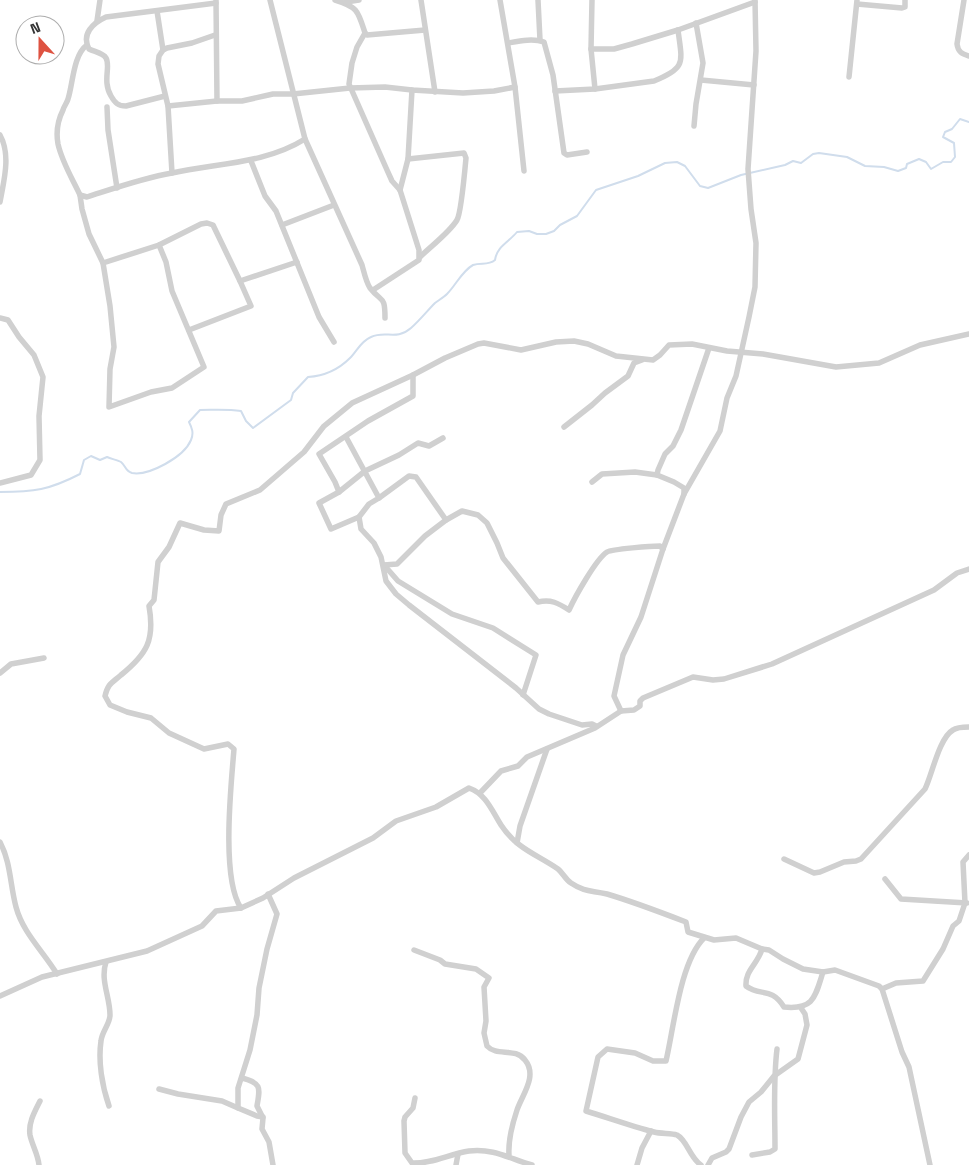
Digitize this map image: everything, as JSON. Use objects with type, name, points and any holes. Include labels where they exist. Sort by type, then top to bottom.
[{"type":"street","points":[[97,21],[100,0]]},
{"type":"street","points":[[270,0],[305,139],[362,265],[368,283],[384,302],[385,318]]},
{"type":"street","points":[[336,0],[346,2],[358,0]]},
{"type":"street","points":[[421,0],[435,92]]},
{"type":"street","points":[[500,0],[515,87],[524,171]]},
{"type":"street","points":[[538,0],[540,40]]},
{"type":"street","points":[[592,0],[591,49],[595,89]]},
{"type":"street","points":[[849,76],[857,2],[902,8],[905,6],[906,0]]},
{"type":"street","points":[[964,0],[957,44],[958,50],[969,56]]},
{"type":"street","points":[[591,49],[614,49],[678,30],[755,1],[756,51],[748,169],[756,243],[756,278],[743,351],[727,398],[720,430],[684,494],[663,549],[641,617],[623,655],[614,696],[621,711]]},
{"type":"street","points":[[165,96],[126,106],[120,106],[115,103],[107,90],[108,62],[102,54],[89,49],[87,45],[87,33],[90,26],[106,18],[216,2],[217,101]]},
{"type":"street","points":[[346,2],[357,11],[364,33],[357,47],[348,84],[387,170],[400,190],[420,257]]},
{"type":"street","points":[[157,11],[163,50],[159,56],[158,64],[168,106],[172,173]]},
{"type":"street","points":[[694,126],[703,63],[696,23]]},
{"type":"street","points":[[364,33],[370,35],[425,30]]},
{"type":"street","points":[[555,91],[595,89],[654,82],[675,71],[680,65],[678,30]]},
{"type":"street","points":[[163,50],[215,35]]},
{"type":"street","points":[[508,42],[540,40],[544,42],[554,75],[564,153],[586,152]]},
{"type":"street","points":[[87,45],[81,49],[72,77],[68,101],[63,109],[57,130],[62,158],[80,195],[82,209],[90,234],[103,264],[114,347],[110,368],[109,407],[151,392],[172,388],[204,367],[172,291],[166,262],[159,245]]},
{"type":"street","points":[[701,80],[754,85]]},
{"type":"street","points":[[168,106],[217,101],[242,101],[273,94],[293,94],[350,88],[384,87],[435,92],[494,91],[515,87]]},
{"type":"street","points":[[400,190],[408,159],[412,90]]},
{"type":"street","points":[[107,107],[108,130],[117,188]]},
{"type":"street","points":[[0,135],[6,164],[0,202]]},
{"type":"street","points":[[80,195],[87,197],[172,173],[251,160],[291,148],[305,139]]},
{"type":"street","points":[[374,290],[419,260],[456,221],[460,214],[466,158],[464,153],[408,159]]},
{"type":"street","points":[[251,160],[265,196],[273,205],[282,225],[319,316],[334,342]]},
{"type":"street","points":[[282,225],[334,205]]},
{"type":"street","points":[[103,264],[159,245],[201,224],[207,223],[212,225],[240,281],[250,306],[189,330]]},
{"type":"street","points":[[240,281],[297,262]]},
{"type":"street","points":[[0,318],[8,320],[19,337],[34,354],[42,377],[39,416],[40,460],[31,475],[0,483]]},
{"type":"street","points":[[241,908],[236,901],[231,881],[229,835],[234,749],[228,744],[204,749],[169,733],[151,718],[126,712],[110,705],[105,696],[108,686],[138,662],[147,646],[152,624],[149,606],[154,600],[158,562],[169,547],[180,523],[204,530],[220,531],[221,516],[226,504],[260,490],[304,452],[324,426],[352,403],[478,344],[484,343],[521,350],[556,342],[574,341],[588,344],[616,356],[653,360],[660,356],[669,345],[674,343],[692,344],[836,367],[879,363],[926,343],[969,334]]},
{"type":"street","points":[[658,475],[658,470],[665,454],[673,446],[681,430],[709,348]]},
{"type":"street","points":[[564,427],[592,405],[604,392],[628,376],[634,363],[645,359]]},
{"type":"street","points":[[339,492],[319,454],[368,421],[413,396],[413,376]]},
{"type":"street","points":[[346,437],[379,498]]},
{"type":"street","points":[[443,438],[429,446],[418,443],[399,455],[365,471],[339,492],[319,503],[331,529],[359,517],[369,504],[408,476],[416,478],[446,520]]},
{"type":"street","points":[[592,482],[602,474],[634,472],[658,475],[684,488],[684,494]]},
{"type":"street","points":[[384,565],[397,564],[425,536],[446,520],[462,511],[478,515],[487,523],[498,543],[503,558],[538,602],[554,601],[569,610],[593,567],[608,551],[646,546],[660,546],[663,549]]},
{"type":"street","points":[[359,517],[361,529],[374,543],[384,565],[398,581],[452,614],[493,628],[536,656],[523,695]]},
{"type":"street","points":[[384,565],[386,581],[396,594],[523,695],[534,706],[549,714],[582,724],[596,726]]},
{"type":"street","points":[[480,793],[501,771],[518,766],[527,757],[596,726],[621,711],[634,710],[640,706],[640,701],[643,698],[693,677],[713,680],[772,664],[934,590],[957,573],[969,569]]},
{"type":"street","points":[[0,673],[11,664],[44,658]]},
{"type":"street","points":[[784,859],[814,873],[844,862],[861,859],[925,789],[930,780],[934,760],[949,734],[953,730],[969,726]]},
{"type":"street","points":[[518,843],[520,826],[547,749]]},
{"type":"street","points":[[0,996],[32,981],[147,951],[170,941],[202,926],[216,911],[241,908],[294,878],[373,838],[396,821],[436,808],[469,788],[480,793],[501,826],[527,851],[556,868],[570,883],[585,891],[604,893],[670,914],[686,922],[688,932],[704,938],[714,940],[736,938],[769,950],[783,960],[803,969],[823,972],[835,970],[879,986],[882,989],[902,1052],[909,1067],[930,1165]]},
{"type":"street","points":[[0,842],[7,856],[16,907],[24,926],[57,974]]},
{"type":"street","points":[[882,989],[896,983],[923,981],[943,950],[953,926],[959,921],[967,903],[963,862],[969,855]]},
{"type":"street","points":[[885,879],[901,899],[967,903]]},
{"type":"street","points":[[238,1108],[238,1088],[250,1050],[257,1015],[259,988],[277,914],[268,894]]},
{"type":"street","points":[[701,1165],[689,1152],[682,1140],[675,1134],[651,1131],[586,1111],[598,1057],[607,1049],[635,1053],[653,1061],[666,1061],[690,957],[704,938]]},
{"type":"street","points":[[762,949],[758,959],[748,972],[746,986],[752,990],[769,993],[780,1001],[784,1007],[801,1008],[811,1001],[816,993],[823,972]]},
{"type":"street","points":[[414,950],[446,964],[476,969],[488,978],[484,987],[486,1021],[484,1033],[487,1046],[493,1051],[506,1051],[520,1055],[526,1060],[530,1074],[508,1139],[509,1156]]},
{"type":"street","points":[[106,962],[104,973],[110,1019],[100,1041],[104,1091],[109,1106]]},
{"type":"street","points":[[708,1165],[712,1158],[729,1149],[741,1117],[750,1102],[774,1076],[799,1056],[807,1024],[805,1014],[801,1008]]},
{"type":"street","points":[[752,1155],[770,1152],[775,1149],[776,1090],[774,1076],[777,1049]]},
{"type":"street","points":[[242,1078],[257,1083],[259,1086],[257,1106],[262,1117],[262,1129],[269,1142],[273,1165]]},
{"type":"street","points":[[159,1089],[222,1101],[262,1117]]},
{"type":"street","points":[[761,1092],[776,1090]]},
{"type":"street","points":[[416,1098],[413,1108],[404,1121],[403,1139],[405,1153],[412,1163],[432,1161],[475,1151],[490,1151],[532,1165]]},
{"type":"street","points":[[39,1165],[37,1152],[30,1133],[33,1114],[40,1100]]},
{"type":"street","points":[[637,1165],[642,1148],[651,1131]]},
{"type":"street","points":[[456,1165],[458,1154]]},
{"type":"waterway","points":[[0,492],[32,491],[59,484],[80,474],[84,460],[91,456],[100,460],[107,457],[120,461],[132,473],[147,472],[174,459],[187,446],[192,435],[192,428],[189,422],[200,410],[241,411],[246,421],[253,428],[291,400],[293,393],[308,377],[331,371],[341,365],[368,339],[381,334],[396,335],[406,332],[435,303],[447,294],[469,268],[473,265],[490,263],[495,260],[498,251],[517,232],[529,231],[537,234],[546,234],[554,231],[560,225],[577,216],[596,190],[638,176],[665,163],[677,162],[685,166],[700,186],[708,188],[741,175],[785,165],[793,161],[801,163],[813,154],[819,153],[847,157],[865,166],[884,167],[898,171],[906,168],[907,164],[919,159],[926,162],[931,169],[943,162],[951,162],[955,157],[954,143],[943,137],[945,132],[952,129],[960,119],[969,122]]}]
